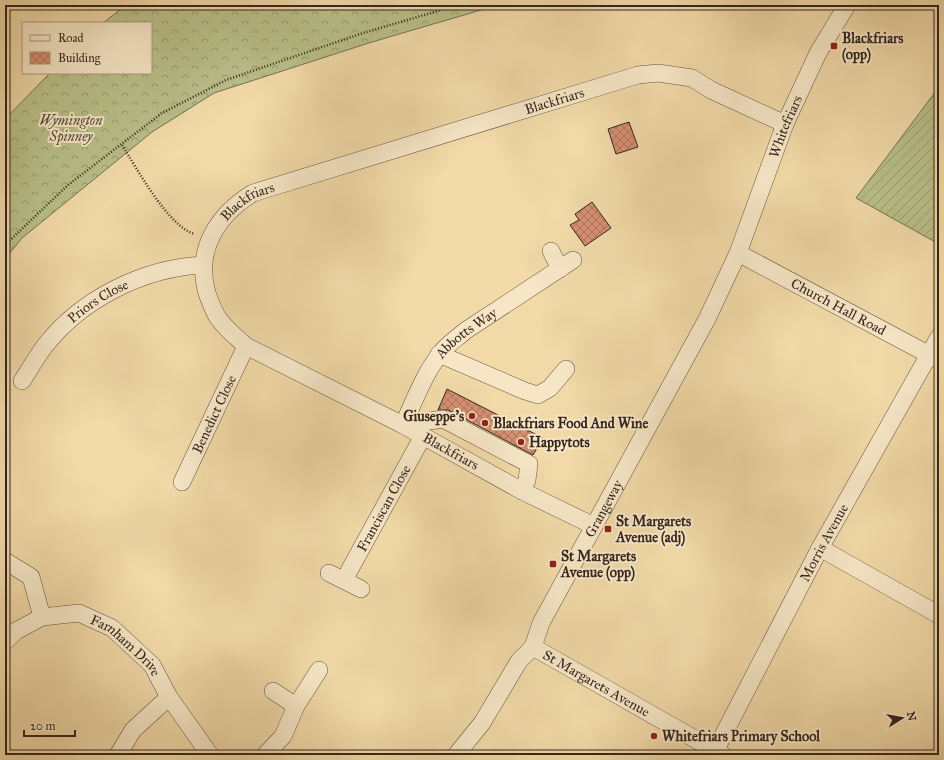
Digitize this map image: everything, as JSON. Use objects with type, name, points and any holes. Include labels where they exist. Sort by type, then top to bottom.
[{"type":"street","name":"Whitefriars","points":[[738,253],[785,124],[818,53],[847,5]]},
{"type":"street","name":"Blackfriars","points":[[594,526],[522,491],[403,425],[246,346],[225,327],[210,303],[204,282],[203,265],[210,237],[231,209],[253,192],[638,76],[658,73],[692,78],[711,90],[785,124]]},
{"type":"street","name":"Abbotts Way","points":[[403,425],[439,354],[465,331],[566,264],[552,251]]},
{"type":"street","name":"Church Hall Road","points":[[738,253],[934,357]]},
{"type":"street","name":"Grangeway","points":[[456,755],[482,723],[519,661],[533,647],[541,623],[707,319],[738,253]]},
{"type":"street","name":"Priors Close","points":[[22,381],[44,347],[72,319],[92,303],[124,284],[184,266],[203,265]]},
{"type":"street","name":"Morris Avenue","points":[[719,753],[820,548],[934,357],[939,337]]},
{"type":"street","name":"Benedict Close","points":[[182,482],[246,346]]},
{"type":"street","points":[[439,354],[525,391],[538,395],[550,388],[566,368]]},
{"type":"street","points":[[403,425],[442,419],[529,464],[527,480],[522,491]]},
{"type":"street","name":"Franciscan Close","points":[[361,589],[336,576],[423,436]]},
{"type":"street","points":[[820,548],[939,615]]},
{"type":"street","points":[[5,560],[31,577],[42,617]]},
{"type":"street","name":"Farnham Drive","points":[[5,642],[16,631],[42,617],[78,613],[112,628],[152,665],[169,697],[210,755]]},
{"type":"street","name":"St Margarets Avenue","points":[[533,647],[719,753]]},
{"type":"street","points":[[265,755],[283,736],[296,706],[319,670]]},
{"type":"street","points":[[273,691],[296,706]]},
{"type":"street","points":[[118,755],[133,730],[169,697]]},
{"type":"path","points":[[5,245],[68,185],[162,113],[226,80],[363,33],[458,5]]},
{"type":"path","points":[[122,145],[169,216],[188,232],[210,237]]},
{"type":"green space","name":"Wymington Spinney","points":[[126,5],[498,5],[372,42],[214,93],[152,132],[22,238],[5,259],[5,119],[49,74],[152,74],[152,22],[104,22]]},
{"type":"green space","points":[[939,87],[939,244],[856,198]]},
{"type":"building","points":[[629,122],[638,147],[616,154],[608,129]]},
{"type":"building","points":[[592,202],[611,228],[585,246],[570,225],[579,220],[575,214]]},
{"type":"building","points":[[447,389],[543,438],[533,455],[448,410],[438,410]]},
{"type":"place","name":"Blackfriars (opp)","points":[[834,46]]},
{"type":"place","name":"Giuseppe's","points":[[472,416]]},
{"type":"place","name":"Blackfriars Food And Wine","points":[[485,423]]},
{"type":"place","name":"Happytots","points":[[521,442]]},
{"type":"place","name":"St Margarets Avenue (adj)","points":[[608,529]]},
{"type":"place","name":"St Margarets Avenue (opp)","points":[[553,564]]},
{"type":"place","name":"Whitefriars Primary School","points":[[654,736]]}]
